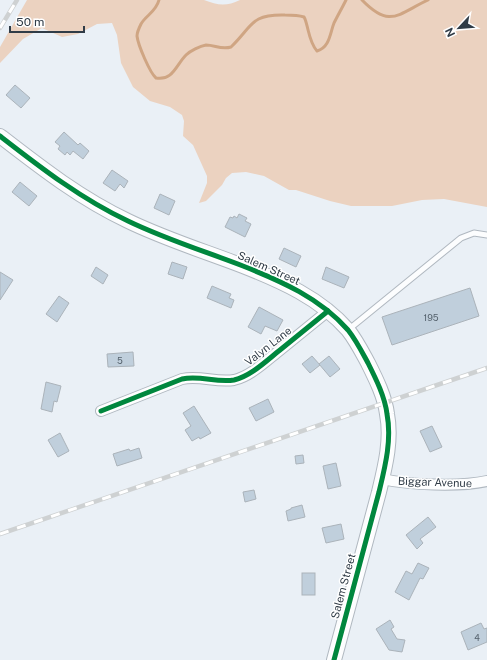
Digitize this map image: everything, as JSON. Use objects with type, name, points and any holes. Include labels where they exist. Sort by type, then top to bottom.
[{"type":"street","name":"Salem Street","points":[[0,136],[97,206],[161,236],[272,278],[299,292],[328,311],[348,330],[361,350],[371,370],[387,410],[388,437],[382,479],[334,660]]},
{"type":"street","name":"Valyn Lane","points":[[102,411],[182,379],[196,377],[221,381],[244,377],[328,311]]},
{"type":"street","name":"Biggar Avenue","points":[[382,479],[433,484],[463,484],[487,481]]},
{"type":"lane","points":[[348,330],[460,238],[474,234],[487,235]]},
{"type":"shaded area","points":[[27,0],[204,0],[213,3],[230,4],[240,0],[487,0],[487,207],[444,199],[422,200],[392,206],[351,206],[296,190],[289,190],[264,176],[246,172],[232,173],[206,201],[199,203],[207,183],[207,176],[193,145],[183,136],[184,121],[182,115],[170,107],[150,101],[133,87],[121,63],[117,35],[112,23],[97,24],[78,34],[62,37],[42,28],[23,39],[0,63],[0,47]]},
{"type":"building","points":[[15,85],[30,98],[21,108],[6,95]]},
{"type":"building","points":[[64,132],[78,145],[80,143],[89,151],[83,159],[73,151],[70,155],[67,152],[65,155],[58,149],[60,146],[55,142]]},
{"type":"building","points":[[112,170],[128,181],[124,188],[120,184],[115,191],[103,183]]},
{"type":"building","points":[[20,182],[37,196],[29,206],[12,192]]},
{"type":"building","points":[[160,194],[175,201],[169,215],[154,208]]},
{"type":"building","points":[[239,214],[247,218],[245,221],[251,224],[245,237],[225,227],[230,217],[233,218],[234,216],[237,218]]},
{"type":"building","points":[[284,248],[301,256],[296,267],[279,259]]},
{"type":"building","points":[[172,262],[187,267],[183,279],[168,274]]},
{"type":"building","points":[[96,267],[108,275],[103,284],[91,276]]},
{"type":"building","points":[[326,267],[349,277],[344,288],[322,279]]},
{"type":"building","points":[[0,272],[13,280],[0,300]]},
{"type":"building","points":[[212,286],[231,294],[229,298],[234,300],[231,308],[207,298]]},
{"type":"building","points":[[470,288],[479,316],[392,345],[382,317]]},
{"type":"building","points":[[59,296],[69,303],[57,322],[46,314]]},
{"type":"building","points":[[259,307],[283,320],[277,331],[265,326],[261,334],[248,327]]},
{"type":"building","points":[[133,352],[134,366],[108,367],[107,354]]},
{"type":"building","points":[[312,356],[320,365],[310,373],[302,364]]},
{"type":"building","points":[[329,356],[340,369],[330,377],[319,364]]},
{"type":"building","points":[[46,382],[61,386],[57,402],[54,401],[52,412],[41,409]]},
{"type":"building","points":[[268,399],[274,412],[256,421],[249,408]]},
{"type":"building","points":[[194,406],[211,433],[200,439],[199,437],[192,441],[185,430],[191,426],[183,413]]},
{"type":"building","points":[[432,426],[442,447],[430,452],[420,431]]},
{"type":"building","points":[[60,433],[69,451],[58,457],[48,440]]},
{"type":"building","points":[[139,448],[142,458],[117,466],[113,454],[129,449],[130,451]]},
{"type":"building","points":[[303,455],[304,463],[296,464],[295,456]]},
{"type":"building","points":[[336,463],[341,486],[328,489],[323,466]]},
{"type":"building","points":[[254,490],[256,499],[245,502],[243,492]]},
{"type":"building","points":[[302,505],[305,517],[288,521],[286,511]]},
{"type":"building","points":[[428,517],[436,527],[420,539],[423,543],[417,549],[406,535]]},
{"type":"building","points":[[341,524],[344,539],[326,543],[322,528]]},
{"type":"building","points":[[418,563],[429,568],[423,579],[420,578],[409,600],[395,592],[406,571],[412,574]]},
{"type":"building","points":[[302,573],[315,573],[315,595],[302,595]]},
{"type":"building","points":[[390,620],[394,627],[391,629],[397,639],[405,640],[402,652],[389,650],[376,629]]},
{"type":"building","points":[[481,623],[484,629],[487,628],[487,642],[468,650],[461,632]]},
{"type":"waterway","points":[[159,0],[156,8],[141,24],[137,36],[142,52],[156,78],[162,78],[170,75],[186,55],[198,48],[206,45],[224,48],[231,47],[258,19],[274,15],[297,15],[304,17],[311,40],[317,51],[327,43],[334,23],[346,0]]},
{"type":"waterway","points":[[362,0],[372,9],[387,16],[401,14],[428,0]]},
{"type":"railway","points":[[0,28],[17,0]]},
{"type":"railway","points":[[0,534],[487,368]]},
{"type":"cycle path","points":[[0,136],[77,193],[128,221],[156,234],[243,266],[286,284],[325,309],[337,319],[354,338],[368,363],[382,395],[386,408],[389,434],[379,492],[334,660]]},
{"type":"cycle path","points":[[101,411],[182,379],[195,378],[227,381],[240,378],[258,368],[328,311]]}]
